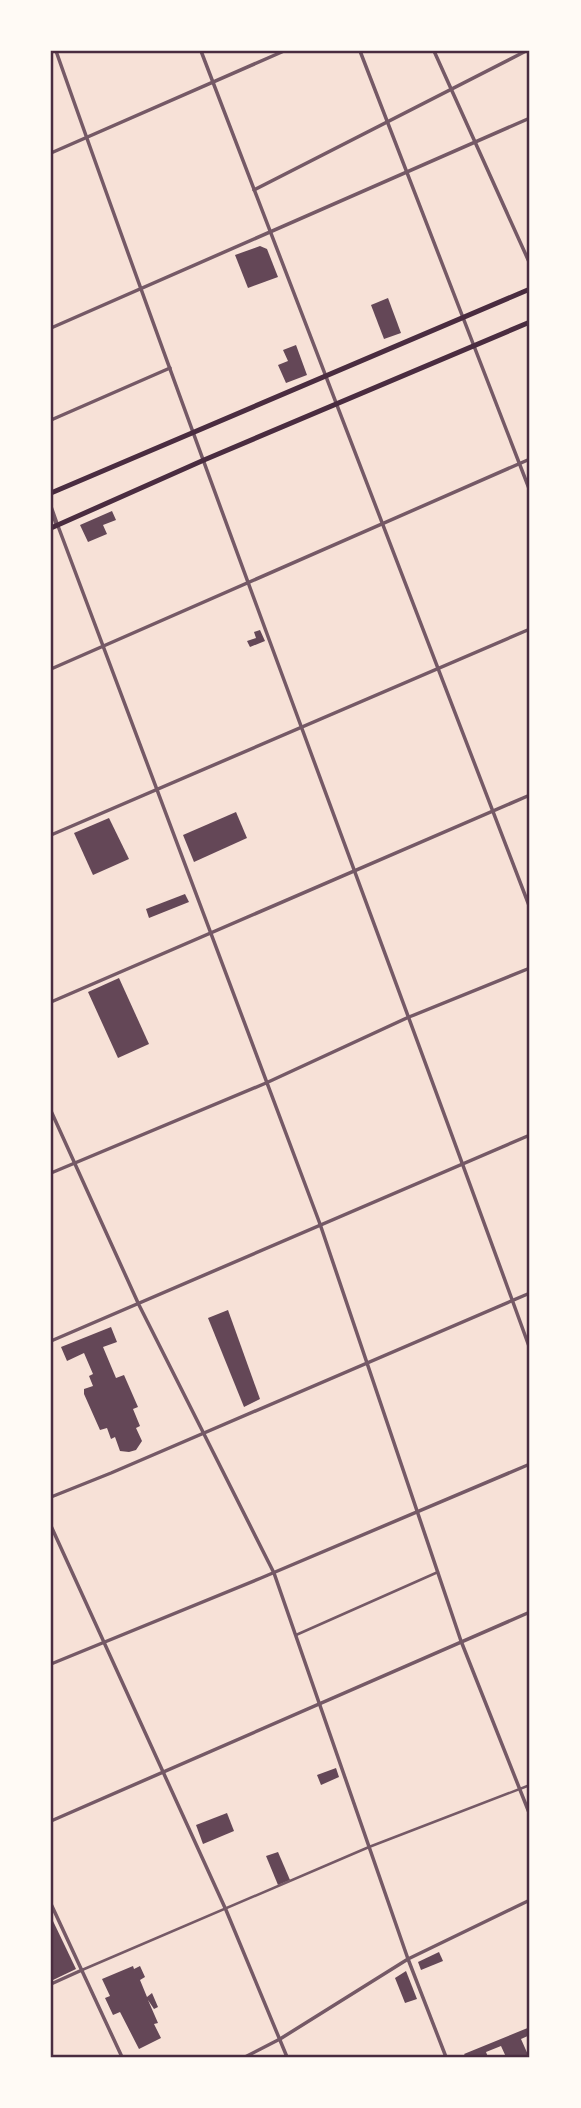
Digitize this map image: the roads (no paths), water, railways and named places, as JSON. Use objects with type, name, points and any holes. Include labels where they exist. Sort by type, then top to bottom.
[{"type":"main road","points":[[51,493],[530,289]]},
{"type":"main road","points":[[54,527],[204,460],[530,322]]},
{"type":"street","points":[[56,51],[192,433],[303,727],[530,1349]]},
{"type":"street","points":[[201,51],[530,908]]},
{"type":"street","points":[[51,153],[284,51]]},
{"type":"street","points":[[360,51],[530,491]]},
{"type":"street","points":[[434,51],[530,264]]},
{"type":"street","points":[[254,190],[526,51]]},
{"type":"street","points":[[51,328],[530,118]]},
{"type":"street","points":[[51,420],[170,368]]},
{"type":"street","points":[[51,668],[530,459]]},
{"type":"street","points":[[51,508],[54,527],[104,646],[320,1224],[461,1641],[530,1815]]},
{"type":"street","points":[[51,835],[530,629]]},
{"type":"street","points":[[51,1002],[530,795]]},
{"type":"street","points":[[51,1173],[266,1083],[409,1017],[530,968]]},
{"type":"street","points":[[51,1111],[139,1305],[274,1573],[408,1959],[446,2057]]},
{"type":"street","points":[[51,1341],[530,1135]]},
{"type":"street","points":[[51,1497],[530,1293]]},
{"type":"street","points":[[51,1664],[530,1464]]},
{"type":"street","points":[[51,1526],[226,1910],[287,2057]]},
{"type":"street","points":[[296,1635],[438,1572]]},
{"type":"street","points":[[51,1821],[530,1612]]},
{"type":"street","points":[[51,1984],[369,1847],[530,1785]]},
{"type":"street","points":[[245,2057],[408,1959],[530,1899]]},
{"type":"street","points":[[51,1903],[121,2057]]}]
